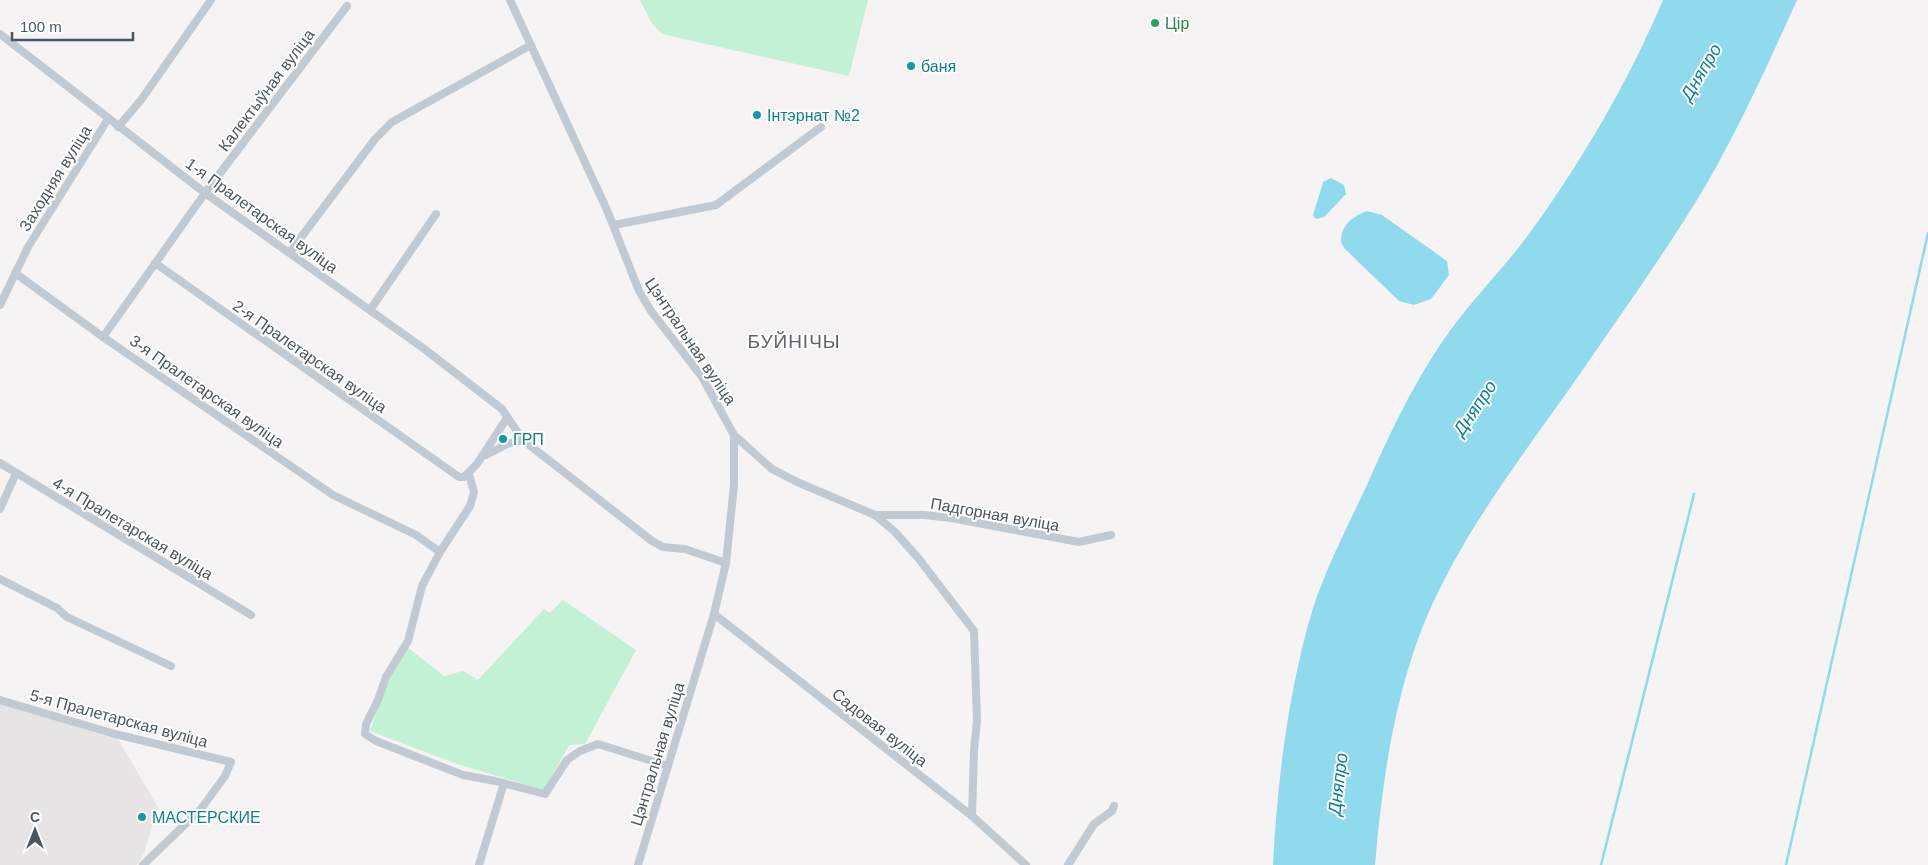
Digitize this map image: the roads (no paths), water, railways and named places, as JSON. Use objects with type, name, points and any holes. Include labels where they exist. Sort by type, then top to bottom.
[{"type":"street","name":"Заходняя вуліца","points":[[118,127],[141,100],[210,0]]},
{"type":"street","name":"Цэнтральная вуліца","points":[[510,0],[614,226],[643,298],[659,322],[702,377],[734,435],[734,485],[726,563],[714,614],[638,865]]},
{"type":"street","name":"Калектыўная вуліца","points":[[103,337],[205,193],[347,6]]},
{"type":"street","name":"1-я Пралетарская вуліца","points":[[0,34],[205,193],[290,252],[502,408],[507,418]]},
{"type":"street","points":[[290,252],[375,139],[392,122],[531,45]]},
{"type":"street","name":"Заходняя вуліца","points":[[0,305],[32,242],[108,119]]},
{"type":"street","points":[[614,226],[716,205],[821,127]]},
{"type":"street","points":[[370,310],[436,214]]},
{"type":"street","name":"2-я Пралетарская вуліца","points":[[155,263],[448,472],[459,478],[469,474]]},
{"type":"street","name":"3-я Пралетарская вуліца","points":[[16,273],[103,337],[333,495],[416,535],[440,552]]},
{"type":"street","points":[[668,766],[598,744],[580,751],[567,760],[545,794],[463,775],[376,741],[366,734],[366,724],[378,700],[386,676],[408,641],[422,586],[440,552],[470,506],[474,492],[469,474],[507,418],[523,440],[658,545],[685,550],[726,563]]},
{"type":"street","name":"Падгорная вуліца","points":[[734,435],[772,469],[797,482],[874,515],[895,532],[919,558],[974,631],[977,721],[972,816]]},
{"type":"street","points":[[482,457],[494,450],[523,440]]},
{"type":"street","name":"4-я Пралетарская вуліца","points":[[0,464],[251,615]]},
{"type":"street","points":[[0,509],[16,473]]},
{"type":"street","name":"Падгорная вуліца","points":[[874,515],[924,515],[951,518],[1079,542],[1111,535]]},
{"type":"street","points":[[0,580],[57,608],[67,617],[171,666]]},
{"type":"street","name":"Садовая вуліца","points":[[714,614],[972,816],[1026,865]]},
{"type":"street","name":"5-я Пралетарская вуліца","points":[[0,700],[115,734],[231,762],[225,776],[201,809],[143,865]]},
{"type":"street","points":[[479,865],[504,783]]},
{"type":"street","points":[[1068,865],[1094,824],[1112,811],[1114,806]]},
{"type":"water","name":"Дняпро","points":[[1663,0],[1797,0],[1742,117],[1706,185],[1638,290],[1503,482],[1481,516],[1442,585],[1414,650],[1397,710],[1381,803],[1375,865],[1273,865],[1280,774],[1294,684],[1313,607],[1334,555],[1391,432],[1419,379],[1451,330],[1523,242],[1571,173],[1621,88]]},
{"type":"water","points":[[1331,178],[1344,185],[1346,194],[1324,217],[1316,219],[1313,215],[1323,182]]},
{"type":"water","points":[[1367,211],[1382,215],[1447,261],[1449,275],[1431,299],[1414,305],[1399,301],[1344,248],[1341,236],[1345,226],[1352,219]]},
{"type":"waterway","points":[[1786,865],[1928,233]]},
{"type":"waterway","points":[[1601,865],[1694,494]]},
{"type":"place","name":"Цір","points":[[1155,23]]},
{"type":"place","name":"баня","points":[[911,66]]},
{"type":"place","name":"Інтэрнат №2","points":[[757,115]]},
{"type":"place","name":"ГРП","points":[[503,439]]},
{"type":"place","name":"МАСТЕРСКИЕ","points":[[142,817]]},
{"type":"district","name":"БУЙНІЧЫ","points":[[794,341]]}]
